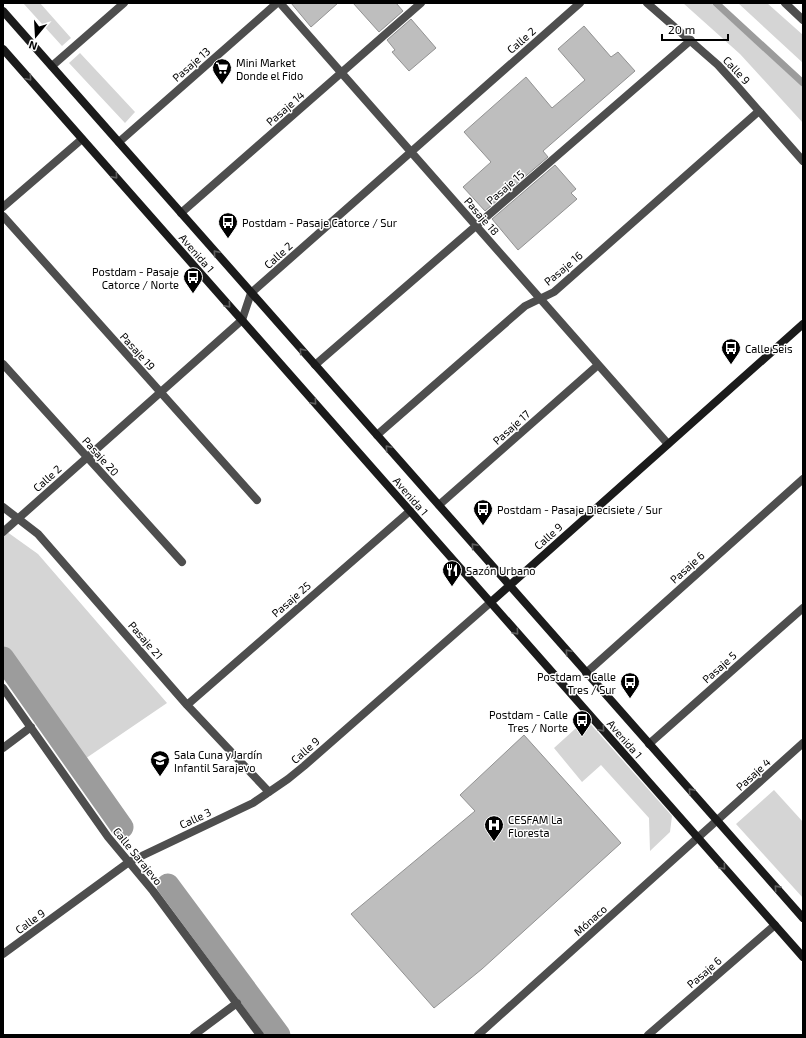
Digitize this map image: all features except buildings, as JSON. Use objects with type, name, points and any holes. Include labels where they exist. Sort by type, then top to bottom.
[{"type":"street","points":[[52,66],[124,3]]},
{"type":"street","name":"Pasaje 18","points":[[278,3],[668,444]]},
{"type":"street","name":"Pasaje 13","points":[[119,142],[278,3]]},
{"type":"street","name":"Pasaje 14","points":[[181,213],[421,3]]},
{"type":"street","name":"Calle 2","points":[[3,532],[242,320],[251,293],[580,3]]},
{"type":"street","name":"Calle 9","points":[[647,3],[691,40],[723,70],[803,161]]},
{"type":"street","points":[[785,3],[803,20]]},
{"type":"street","name":"Avenida 1","points":[[3,11],[803,918]]},
{"type":"street","name":"Pasaje 15","points":[[315,365],[691,40]]},
{"type":"street","name":"Avenida 1","points":[[3,49],[803,957]]},
{"type":"street","name":"Pasaje 16","points":[[377,435],[524,306],[554,292],[759,112]]},
{"type":"street","points":[[3,207],[82,139]]},
{"type":"street","name":"Pasaje 19","points":[[3,216],[258,500]]},
{"type":"street","name":"Calle 9","points":[[269,792],[304,766],[491,602],[803,324]]},
{"type":"street","name":"Pasaje 20","points":[[3,364],[182,562]]},
{"type":"street","name":"Pasaje 17","points":[[439,505],[598,365]]},
{"type":"street","name":"Pasaje 6","points":[[586,673],[803,479]]},
{"type":"street","name":"Pasaje 21","points":[[3,507],[38,534],[187,705],[269,792]]},
{"type":"street","name":"Pasaje 25","points":[[187,705],[410,511]]},
{"type":"street","name":"Pasaje 5","points":[[649,744],[803,608]]},
{"type":"street","name":"Calle Sarajevo","points":[[3,688],[108,837],[153,891],[260,1035]]},
{"type":"street","points":[[3,748],[31,728]]},
{"type":"street","name":"Pasaje 4","points":[[717,820],[803,743]]},
{"type":"street","name":"Calle 3","points":[[129,862],[253,803],[269,792]]},
{"type":"street","name":"Mónaco","points":[[478,1035],[717,820]]},
{"type":"street","name":"Calle 9","points":[[3,954],[129,862]]},
{"type":"street","name":"Pasaje 6","points":[[648,1035],[774,925]]},
{"type":"street","points":[[194,1035],[237,1003]]},
{"type":"shaded area","points":[[23,3],[40,3],[71,38],[62,46]]},
{"type":"shaded area","points":[[683,3],[711,3],[803,87],[803,123],[740,54]]},
{"type":"shaded area","points":[[738,3],[767,3],[803,35],[803,63]]},
{"type":"shaded area","points":[[80,53],[135,112],[125,123],[69,63]]},
{"type":"shaded area","points":[[3,529],[38,554],[167,703],[76,765],[3,665]]},
{"type":"shaded area","points":[[586,719],[672,816],[670,832],[650,851],[649,818],[601,765],[582,782],[554,748]]},
{"type":"shaded area","points":[[774,790],[803,822],[803,898],[736,824]]},
{"type":"waterway","points":[[716,3],[803,83]]},
{"type":"waterway","points":[[3,658],[122,827]]},
{"type":"waterway","points":[[168,885],[279,1035]]},
{"type":"place","name":"Mini Market Donde el Fido","points":[[222,85]]},
{"type":"place","name":"Postdam - Pasaje Catorce / Sur","points":[[228,239]]},
{"type":"place","name":"Postdam - Pasaje Catorce / Norte","points":[[193,294]]},
{"type":"place","name":"Calle Seis","points":[[731,365]]},
{"type":"place","name":"Postdam - Pasaje Diecisiete / Sur","points":[[483,526]]},
{"type":"place","name":"Sazón Urbano","points":[[452,587]]},
{"type":"place","name":"Postdam - Calle Tres / Sur","points":[[630,699]]},
{"type":"place","name":"Postdam - Calle Tres / Norte","points":[[582,737]]},
{"type":"place","name":"Sala Cuna y Jardín Infantil Sarajevo","points":[[160,777]]},
{"type":"place","name":"CESFAM La Floresta","points":[[494,842]]}]
